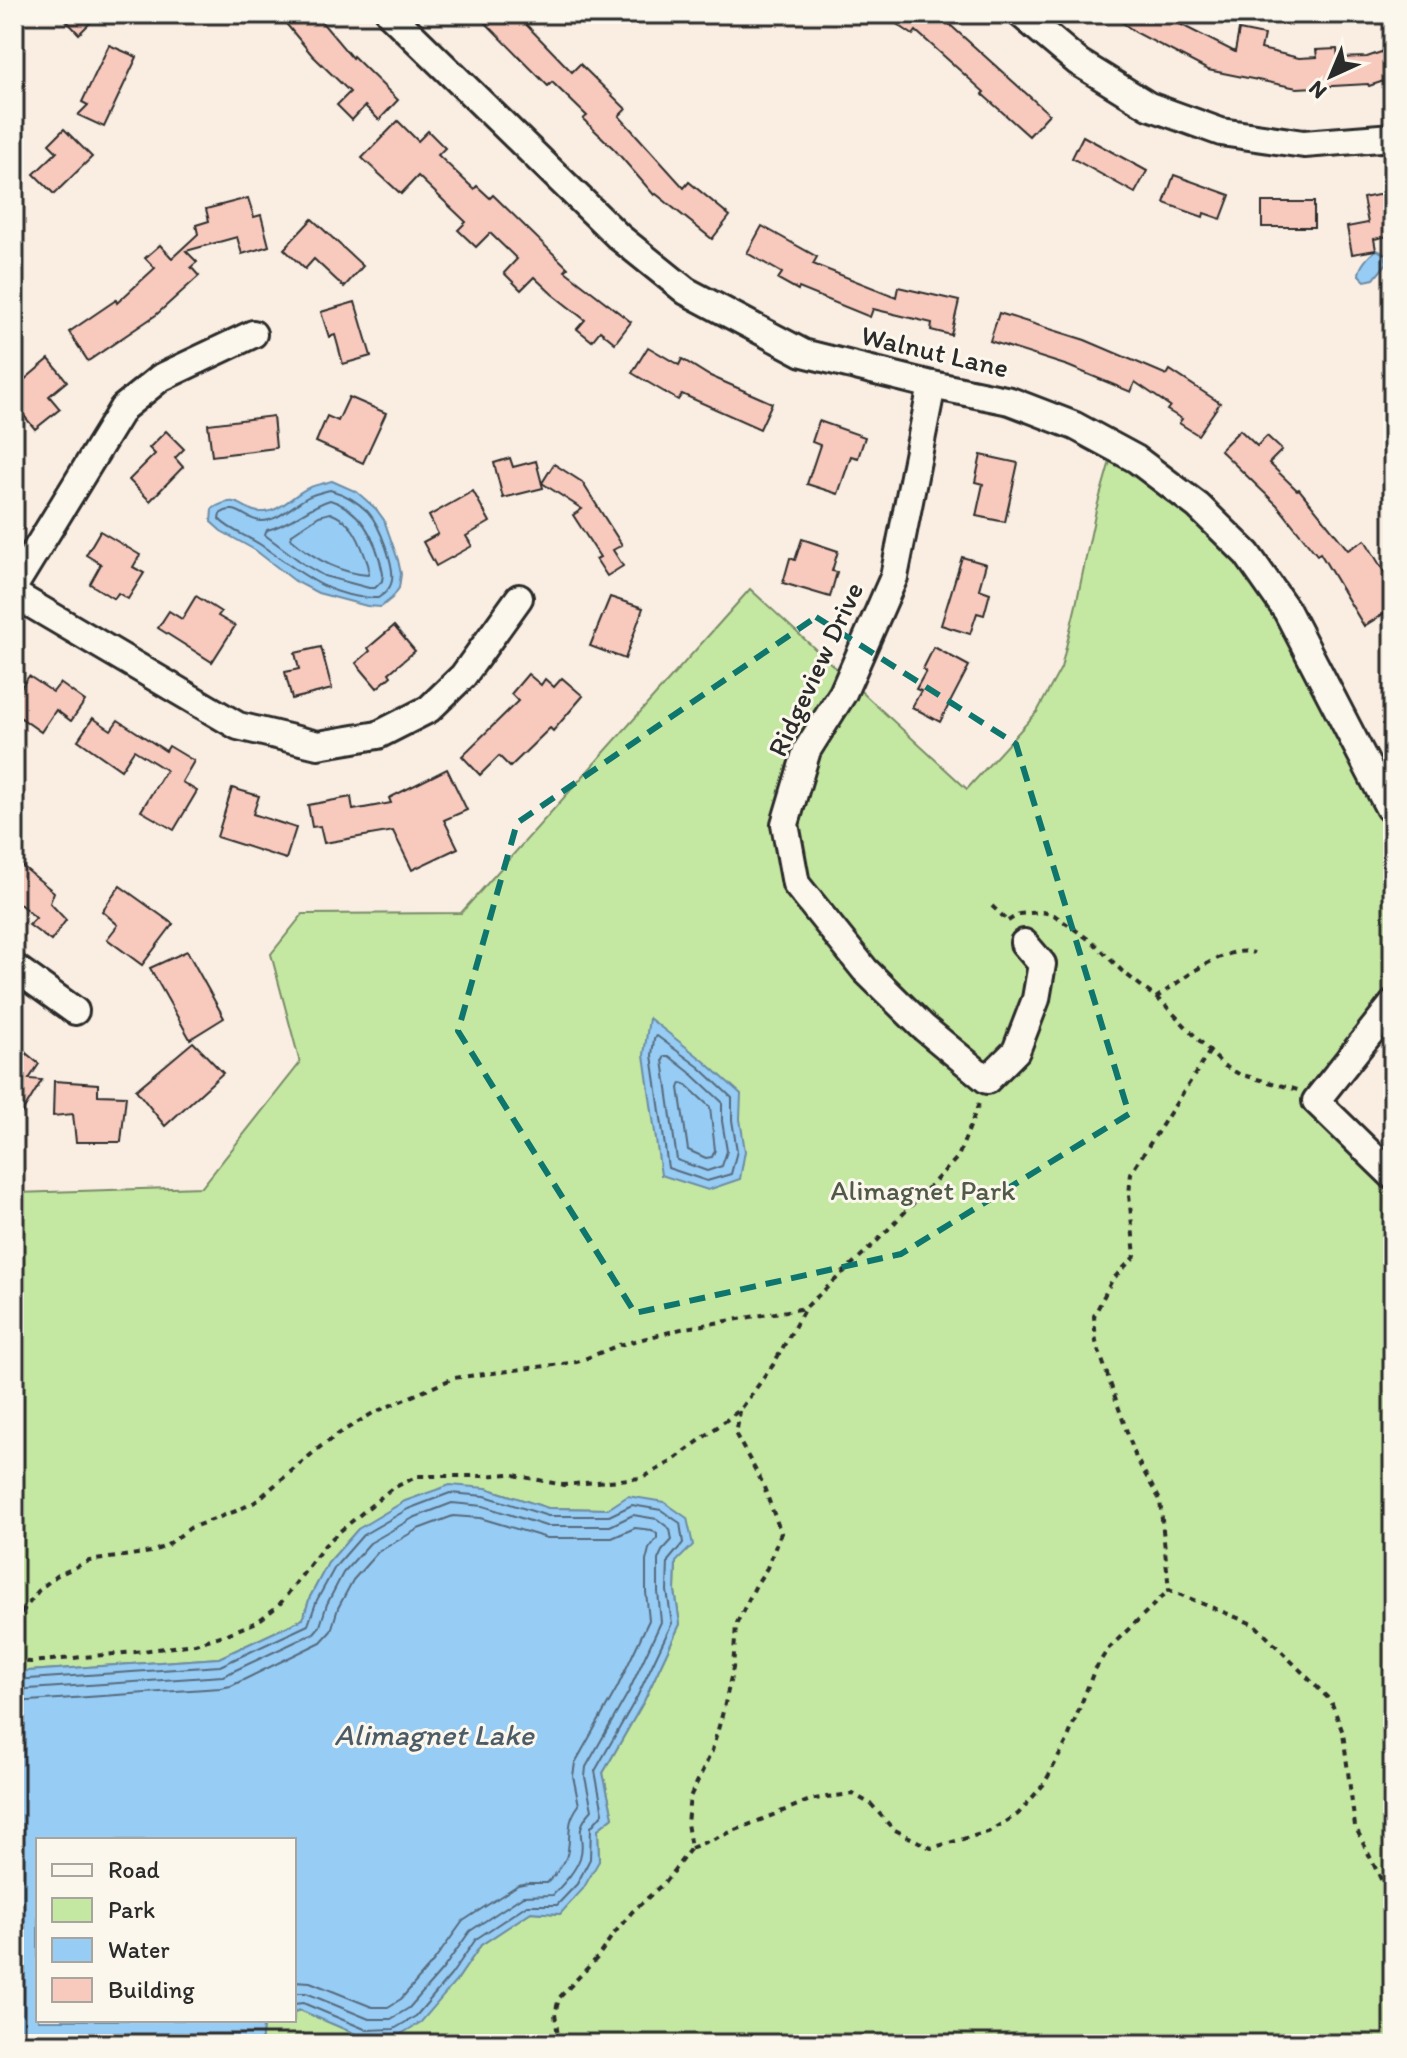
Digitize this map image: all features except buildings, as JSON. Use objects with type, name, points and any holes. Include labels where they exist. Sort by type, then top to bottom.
[{"type":"street","name":"Walnut Lane","points":[[390,14],[619,237],[686,291],[803,353],[1010,401],[1075,426],[1136,459],[1198,506],[1247,554],[1287,611],[1393,811]]},
{"type":"street","points":[[1021,14],[1078,62],[1149,106],[1221,132],[1304,144],[1393,137]]},
{"type":"street","points":[[14,586],[123,408],[160,378],[253,334]]},
{"type":"street","name":"Ridgeview Drive","points":[[932,385],[894,577],[843,693],[807,750],[785,824],[796,884],[865,970],[923,1027],[987,1080]]},
{"type":"street","points":[[14,594],[238,726],[318,745],[378,735],[429,709],[463,676],[519,598]]},
{"type":"street","points":[[987,1080],[1016,1051],[1036,999],[1042,964],[1024,943]]},
{"type":"street","points":[[14,967],[75,1011]]},
{"type":"street","points":[[1393,1004],[1318,1098],[1393,1176]]},
{"type":"path","points":[[1008,921],[1019,914],[1042,912],[1054,915],[1094,943],[1122,971],[1164,1004],[1223,1065],[1239,1074],[1318,1098]]},
{"type":"path","points":[[1156,998],[1208,963],[1230,953],[1246,950],[1254,953]]},
{"type":"path","points":[[1169,1590],[1160,1500],[1136,1458],[1096,1342],[1094,1316],[1112,1280],[1135,1256],[1129,1195],[1131,1173],[1210,1051]]},
{"type":"path","points":[[14,1661],[195,1644],[257,1622],[279,1605],[325,1545],[339,1532],[391,1489],[418,1476],[509,1474],[563,1485],[642,1478],[686,1453],[741,1409],[773,1365],[805,1308],[877,1241],[958,1157],[987,1080]]},
{"type":"path","points":[[14,1623],[39,1590],[56,1576],[89,1561],[151,1552],[166,1546],[190,1528],[255,1502],[343,1431],[373,1413],[454,1378],[577,1362],[619,1345],[685,1328],[805,1308]]},
{"type":"path","points":[[691,1848],[687,1823],[690,1797],[712,1751],[724,1708],[733,1668],[736,1625],[767,1568],[781,1533],[762,1482],[736,1435],[741,1409]]},
{"type":"path","points":[[559,2044],[555,2014],[559,1998],[597,1958],[632,1912],[665,1882],[691,1848],[810,1800],[853,1794],[871,1804],[893,1829],[931,1848],[988,1832],[1018,1814],[1044,1784],[1066,1743],[1094,1671],[1108,1649],[1169,1590]]},
{"type":"path","points":[[1169,1590],[1255,1625],[1331,1701],[1343,1733],[1355,1826],[1393,1904]]},
{"type":"highlighted area","points":[[816,617],[1016,744],[1129,1114],[901,1254],[635,1313],[458,1031],[517,823]]},
{"type":"green space","name":"Alimagnet Park","points":[[1114,447],[1247,554],[1393,811],[1393,1004],[1316,1101],[1393,1176],[1393,2044],[261,2044],[263,2026],[272,2022],[296,2022],[296,2011],[300,2010],[365,2038],[445,1992],[481,1945],[531,1912],[560,1914],[599,1861],[598,1829],[613,1817],[603,1773],[644,1701],[680,1624],[675,1591],[676,1562],[608,1509],[548,1508],[486,1488],[358,1529],[328,1563],[310,1597],[303,1619],[219,1658],[14,1672],[14,1190],[17,1193],[202,1187],[300,1063],[271,954],[303,914],[461,913],[750,589],[967,789],[1037,712],[1061,668],[1096,510]]},
{"type":"water","points":[[1377,250],[1385,254],[1387,263],[1374,279],[1365,281],[1359,275],[1361,268]]},
{"type":"water","points":[[332,481],[357,492],[384,520],[401,574],[399,588],[381,607],[318,593],[295,581],[211,522],[212,509],[222,504],[235,502],[257,512],[270,511],[308,488]]},
{"type":"water","points":[[649,1018],[741,1094],[740,1119],[745,1151],[740,1179],[708,1190],[661,1175],[644,1055]]},
{"type":"water","name":"Alimagnet Lake","points":[[450,1485],[486,1488],[548,1508],[608,1509],[628,1496],[664,1502],[687,1518],[693,1545],[676,1562],[675,1591],[680,1624],[644,1701],[603,1773],[613,1817],[598,1829],[599,1861],[583,1889],[560,1914],[531,1912],[481,1945],[457,1980],[421,2022],[396,2037],[365,2038],[300,2010],[296,2011],[296,1838],[36,1838],[36,2022],[272,2022],[263,2026],[261,2044],[14,2044],[14,1672],[219,1658],[303,1619],[310,1597],[328,1563],[358,1529],[405,1501]]}]
